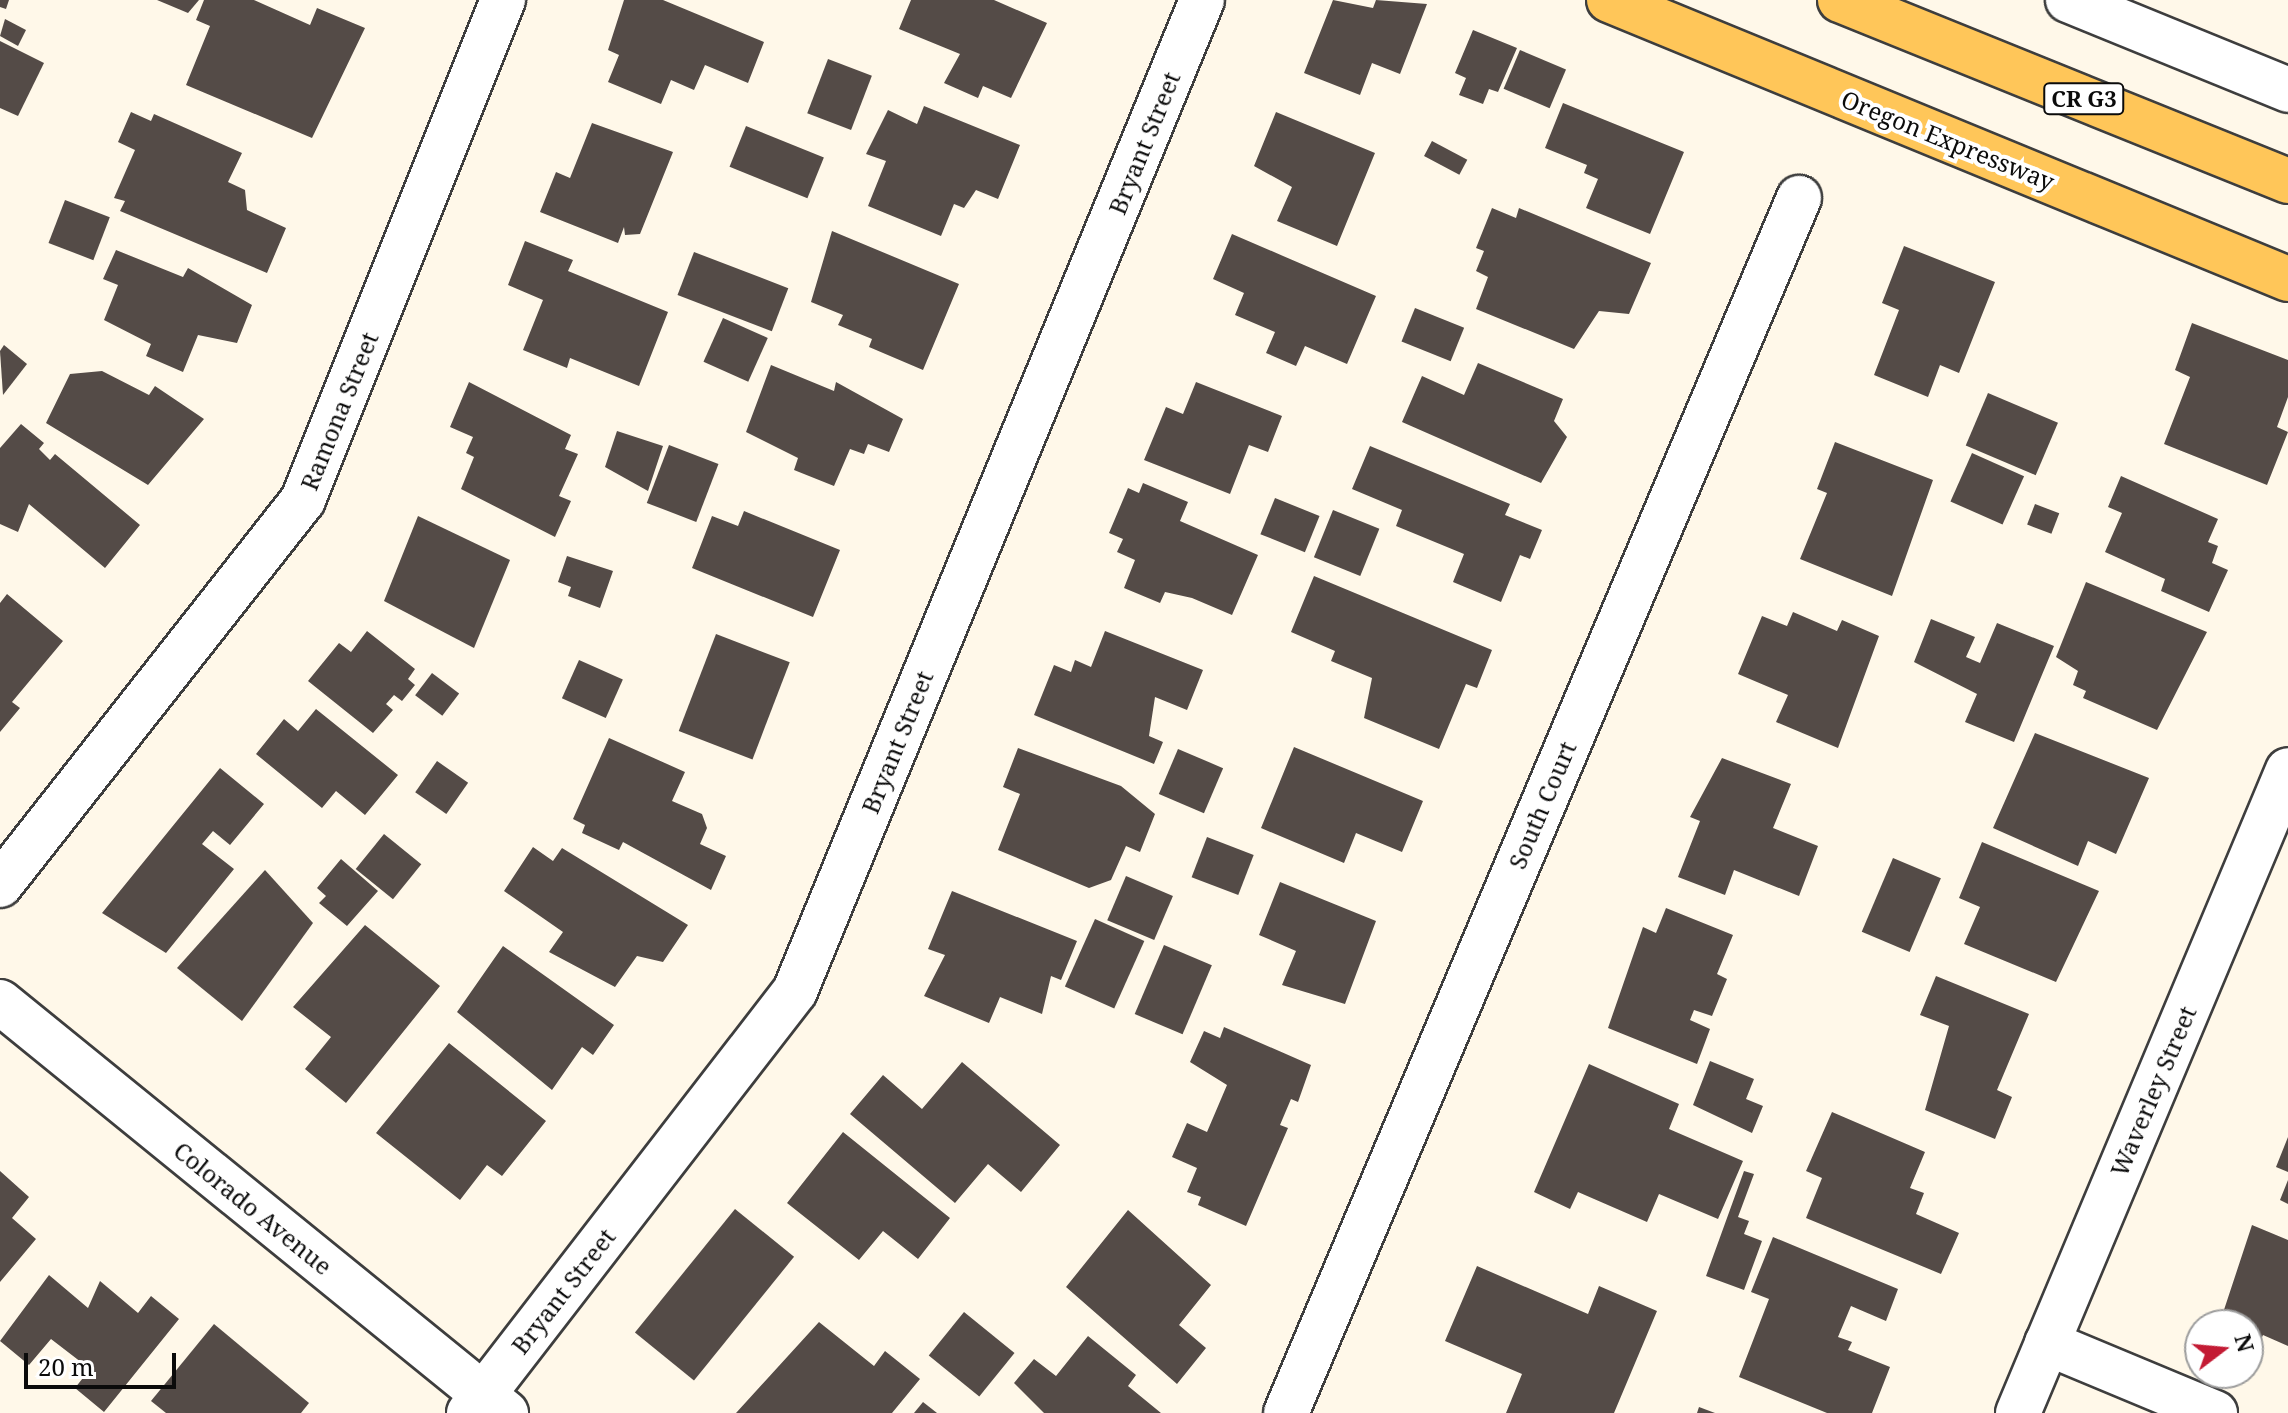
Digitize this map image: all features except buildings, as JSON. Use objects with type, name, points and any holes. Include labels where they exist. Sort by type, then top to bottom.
[{"type":"main road","name":"Oregon Expressway","points":[[1609,0],[2288,279]]},
{"type":"main road","name":"CR G3","points":[[1840,0],[2288,181]]},
{"type":"street","name":"Ramona Street","points":[[0,885],[303,500],[503,0]]},
{"type":"street","name":"Bryant Street","points":[[487,1407],[795,991],[1202,0]]},
{"type":"street","points":[[2068,0],[2288,90]]},
{"type":"street","name":"South Court","points":[[1286,1413],[1799,198]]},
{"type":"street","name":"Waverley Street","points":[[2018,1413],[2288,770]]},
{"type":"street","name":"Colorado Avenue","points":[[0,1002],[487,1407]]},
{"type":"street","points":[[2047,1343],[2215,1413]]}]
